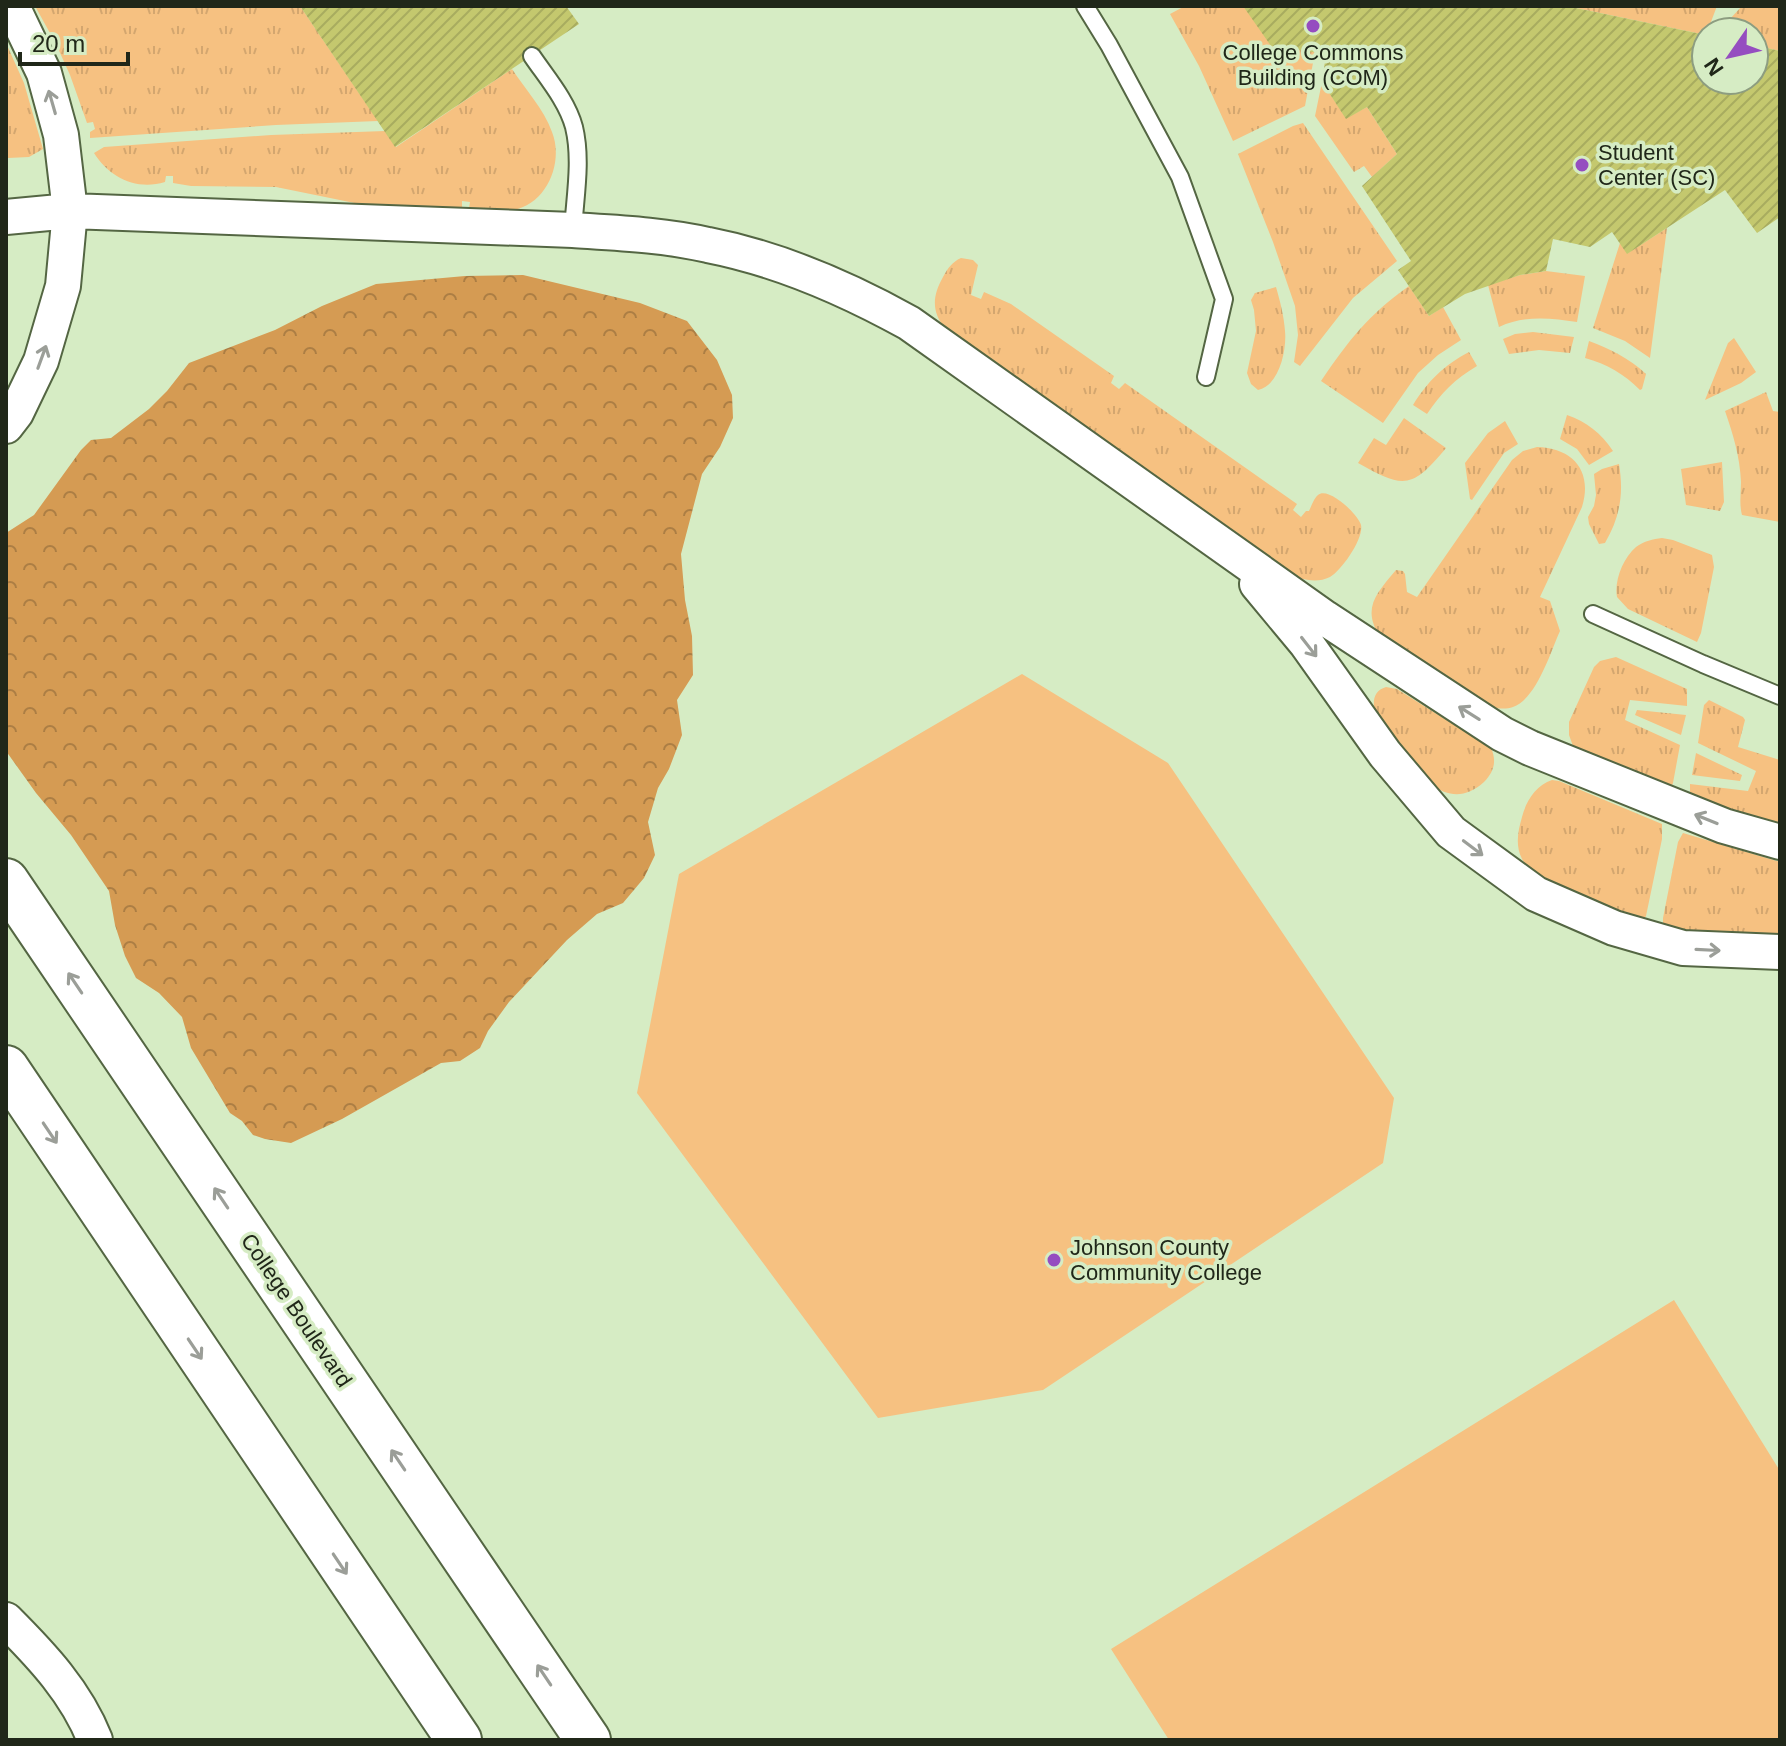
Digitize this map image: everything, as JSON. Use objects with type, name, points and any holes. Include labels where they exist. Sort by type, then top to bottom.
[{"type":"main road","name":"College Boulevard","points":[[6,881],[588,1740]]},
{"type":"main road","points":[[6,1068],[459,1740]]},
{"type":"street","points":[[6,426],[16,413],[41,361],[63,286],[70,211],[61,135],[44,73],[12,6]]},
{"type":"street","points":[[6,217],[70,211],[573,230],[644,235],[708,245],[777,262],[841,287],[909,323],[1344,631],[1502,734],[1724,826],[1780,842]]},
{"type":"street","points":[[1223,545],[1313,652],[1385,754],[1451,832],[1472,848],[1536,894],[1614,928],[1683,948],[1780,952]]},
{"type":"street","points":[[6,1620],[63,1681],[95,1740]]},
{"type":"lane","points":[[1085,6],[1180,177],[1224,299],[1206,377]]},
{"type":"lane","points":[[532,56],[559,95],[574,126],[577,164],[573,230]]},
{"type":"lane","points":[[1593,614],[1780,696]]},
{"type":"green space","points":[[35,6],[300,6],[378,121],[90,138],[90,132],[95,129],[93,122],[87,123],[70,75]]},
{"type":"green space","points":[[1185,6],[1243,6],[1315,52],[1305,106],[1233,141],[1199,66],[1170,14]]},
{"type":"green space","points":[[1566,6],[1717,6],[1713,16],[1690,16],[1690,32]]},
{"type":"green space","points":[[1742,6],[1780,6],[1780,51],[1770,49],[1770,16],[1733,16]]},
{"type":"green space","points":[[6,43],[24,83],[43,149],[29,157],[8,158],[6,149]]},
{"type":"green space","points":[[512,69],[549,124],[556,156],[550,180],[543,191],[535,200],[513,210],[469,208],[470,202],[462,201],[462,208],[454,211],[384,209],[276,187],[191,186],[173,183],[173,176],[166,176],[165,182],[144,185],[115,175],[94,153],[104,147],[271,135],[385,131],[396,147]]},
{"type":"green space","points":[[1322,82],[1346,118],[1367,107],[1397,154],[1372,177],[1364,166],[1354,172],[1315,116]]},
{"type":"green space","points":[[1303,123],[1397,261],[1353,298],[1300,366],[1294,362],[1298,335],[1295,306],[1238,154]]},
{"type":"green space","points":[[1667,228],[1650,358],[1625,341],[1593,328],[1620,243],[1628,253]]},
{"type":"green space","points":[[961,258],[973,260],[978,265],[971,295],[981,299],[984,292],[1011,304],[1114,376],[1111,383],[1119,389],[1125,383],[1297,504],[1293,510],[1301,517],[1323,493],[1342,502],[1361,525],[1359,538],[1346,561],[1326,579],[1299,578],[944,327],[937,315],[935,296],[947,271]]},
{"type":"green space","points":[[1546,271],[1585,276],[1577,322],[1528,319],[1499,327],[1488,285]]},
{"type":"green space","points":[[523,275],[640,303],[687,321],[717,360],[732,395],[733,418],[720,447],[702,474],[681,554],[692,636],[693,675],[677,700],[682,735],[658,788],[648,822],[655,855],[644,878],[623,903],[597,914],[567,940],[509,1002],[480,1048],[460,1061],[441,1063],[342,1119],[291,1143],[265,1139],[253,1135],[242,1121],[230,1113],[191,1048],[182,1017],[159,993],[136,978],[115,925],[109,891],[71,835],[6,751],[6,533],[34,515],[91,440],[111,438],[149,409],[189,363],[275,330],[376,284],[465,276]]},
{"type":"green space","points":[[1409,286],[1429,316],[1443,307],[1461,340],[1418,373],[1383,423],[1321,381],[1360,329]]},
{"type":"green space","points":[[1276,287],[1284,320],[1285,348],[1276,375],[1258,390],[1251,384],[1247,373],[1256,331],[1251,300],[1255,293]]},
{"type":"green space","points":[[1533,332],[1574,337],[1570,353],[1539,350],[1509,354],[1503,339]]},
{"type":"green space","points":[[1734,338],[1756,372],[1741,383],[1705,400],[1728,343]]},
{"type":"green space","points":[[1589,341],[1619,354],[1646,374],[1642,389],[1615,370],[1585,358]]},
{"type":"green space","points":[[1469,352],[1477,366],[1449,387],[1427,414],[1413,405],[1437,374]]},
{"type":"green space","points":[[1766,392],[1773,411],[1780,412],[1780,522],[1742,515],[1739,464],[1725,411]]},
{"type":"green space","points":[[1567,415],[1593,429],[1613,451],[1589,465],[1577,449],[1560,439]]},
{"type":"green space","points":[[1404,418],[1446,448],[1424,471],[1406,481],[1397,480],[1358,463],[1374,438],[1386,445]]},
{"type":"green space","points":[[1505,421],[1518,444],[1504,453],[1472,500],[1465,463],[1488,433]]},
{"type":"green space","points":[[1537,447],[1550,448],[1570,457],[1582,472],[1585,483],[1582,507],[1540,597],[1550,601],[1560,631],[1542,674],[1522,702],[1504,709],[1488,707],[1381,638],[1372,619],[1372,610],[1377,594],[1396,570],[1403,571],[1407,592],[1417,597],[1512,460],[1523,451]]},
{"type":"green space","points":[[1722,462],[1724,502],[1720,511],[1686,505],[1681,469]]},
{"type":"green space","points":[[1619,464],[1621,495],[1617,514],[1605,543],[1599,544],[1588,517],[1596,495],[1594,474]]},
{"type":"green space","points":[[1662,538],[1712,555],[1714,567],[1697,642],[1628,609],[1617,597],[1618,577],[1631,552],[1645,542]]},
{"type":"green space","points":[[1616,657],[1687,689],[1687,706],[1630,700],[1625,720],[1680,745],[1669,792],[1579,753],[1573,746],[1569,722],[1594,667],[1600,661]]},
{"type":"green space","points":[[1022,674],[1168,763],[1394,1098],[1383,1163],[1043,1390],[878,1418],[637,1093],[679,874]]},
{"type":"green space","points":[[1386,687],[1397,689],[1491,748],[1494,766],[1484,782],[1466,793],[1450,793],[1434,786],[1419,773],[1374,707],[1376,694]]},
{"type":"green space","points":[[1709,700],[1745,720],[1738,747],[1780,760],[1780,829],[1690,800],[1690,784],[1748,791],[1756,771],[1698,743],[1704,705]]},
{"type":"green space","points":[[1637,710],[1686,715],[1681,735],[1635,715]]},
{"type":"green space","points":[[1696,753],[1742,775],[1740,781],[1692,775]]},
{"type":"green space","points":[[1552,780],[1662,824],[1662,839],[1646,916],[1641,923],[1558,886],[1529,868],[1522,859],[1518,838],[1524,811],[1537,790]]},
{"type":"green space","points":[[1683,833],[1780,862],[1780,944],[1663,930],[1678,842]]},
{"type":"green space","points":[[1674,1300],[1780,1471],[1780,1740],[1169,1740],[1111,1649]]},
{"type":"building","points":[[300,6],[566,6],[579,24],[395,147]]},
{"type":"building","name":"Student Center (SC)","points":[[1243,6],[1566,6],[1690,32],[1690,96],[1770,96],[1770,49],[1780,51],[1780,217],[1757,233],[1725,190],[1627,254],[1612,232],[1590,247],[1553,239],[1546,271],[1520,275],[1465,294],[1429,316],[1398,270],[1411,261],[1362,186],[1397,154],[1367,107],[1346,119],[1322,82],[1326,54],[1271,46]]},
{"type":"place","name":"College Commons Building (COM)","points":[[1313,26]]},
{"type":"place","name":"Student Center (SC)","points":[[1582,165]]},
{"type":"place","name":"Johnson County Community College","points":[[1054,1260]]}]
